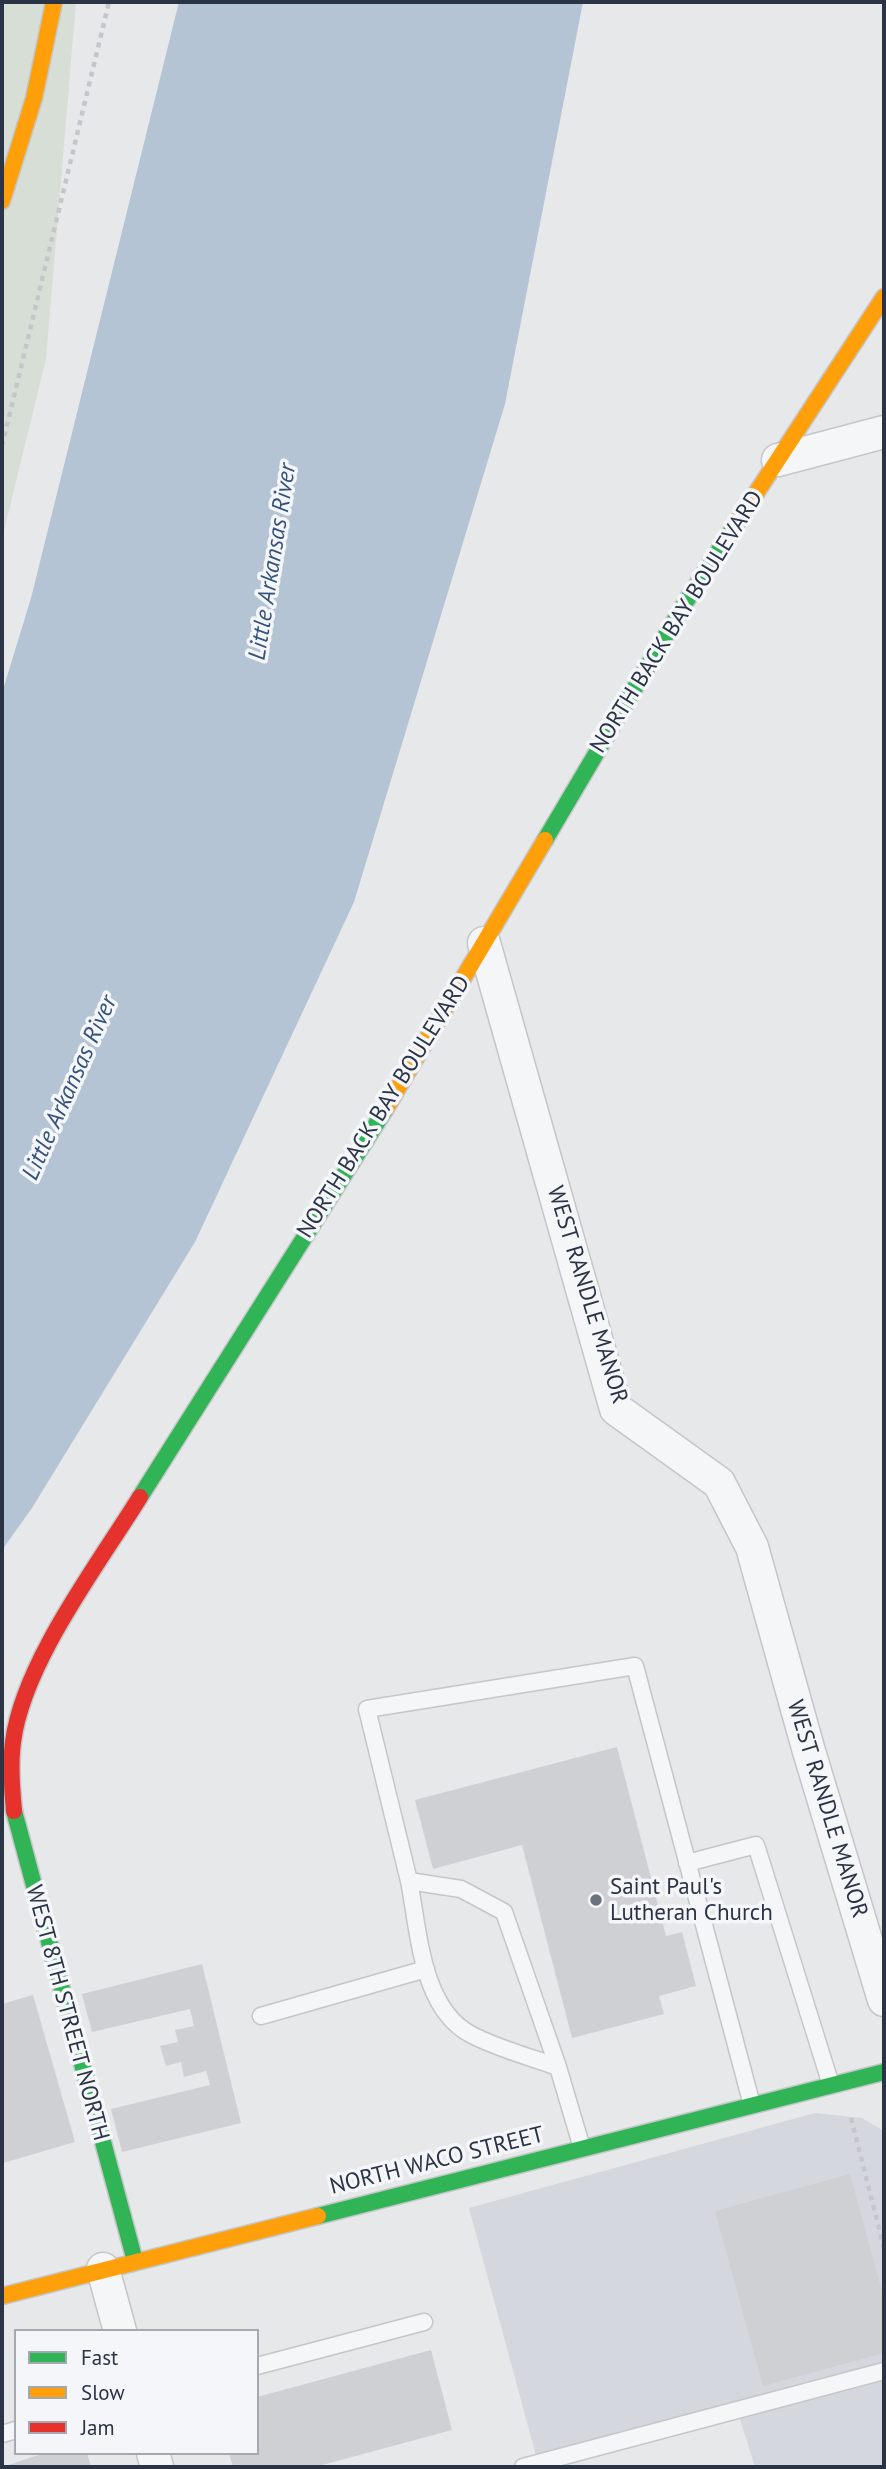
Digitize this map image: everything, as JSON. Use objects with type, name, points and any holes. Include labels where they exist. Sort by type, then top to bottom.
[{"type":"street","points":[[2,201],[34,98],[54,2]]},
{"type":"street","name":"NORTH BACK BAY BOULEVARD","points":[[11,1763],[17,1724],[42,1658],[116,1534],[388,1105],[685,603],[884,297]]},
{"type":"street","points":[[778,460],[884,432]]},
{"type":"street","name":"WEST RANDLE MANOR","points":[[484,943],[616,1409],[719,1483],[752,1547],[807,1748],[884,2000]]},
{"type":"street","name":"WEST 8TH STREET NORTH","points":[[11,1763],[16,1826],[135,2261]]},
{"type":"street","name":"NORTH WACO STREET","points":[[2,2296],[884,2072]]},
{"type":"street","points":[[103,2269],[119,2329]]},
{"type":"lane","points":[[558,2067],[470,2035],[441,2007],[426,1969],[410,1881],[367,1709],[635,1666],[752,2105]]},
{"type":"lane","points":[[687,1863],[756,1845],[831,2085]]},
{"type":"lane","points":[[410,1881],[461,1889],[504,1912],[558,2067],[582,2148]]},
{"type":"lane","points":[[261,2016],[426,1969]]},
{"type":"lane","points":[[259,2366],[424,2322]]},
{"type":"lane","points":[[523,2467],[884,2371]]},
{"type":"path","points":[[2,446],[109,2]]},
{"type":"path","points":[[849,2111],[884,2248]]},
{"type":"shaded area","points":[[2,2],[76,2],[46,359],[2,539]]},
{"type":"shaded area","points":[[815,2113],[862,2118],[884,2131],[884,2467],[755,2467],[740,2419],[556,2467],[539,2467],[469,2208]]},
{"type":"water","name":"Little Arkansas River","points":[[179,2],[583,2],[505,404],[354,902],[195,1242],[32,1508],[2,1550],[2,693],[31,598]]},
{"type":"building","name":"Saint Paul's Lutheran Church","points":[[617,1747],[666,1936],[682,1932],[696,1986],[659,1996],[664,2014],[572,2038],[522,1845],[433,1869],[415,1800]]},
{"type":"building","points":[[202,1964],[241,2123],[122,2152],[111,2109],[210,2085],[206,2071],[184,2077],[181,2062],[166,2066],[160,2046],[178,2042],[175,2030],[194,2026],[190,2009],[92,2032],[82,1994]]},
{"type":"building","points":[[33,1995],[75,2142],[3,2163],[2,2004]]},
{"type":"building","points":[[850,2174],[884,2299],[884,2353],[763,2386],[715,2211]]},
{"type":"building","points":[[431,2350],[452,2430],[315,2467],[233,2467],[230,2455],[259,2455],[259,2396]]},
{"type":"building","points":[[39,2455],[88,2455],[91,2467],[2,2467]]},
{"type":"traffic: fast","points":[[545,840],[685,603],[736,524]]},
{"type":"traffic: fast","points":[[140,1497],[385,1110]]},
{"type":"traffic: fast","points":[[14,1811],[135,2261]]},
{"type":"traffic: fast","points":[[318,2216],[884,2072]]},
{"type":"traffic: slow","points":[[2,201],[34,98],[54,2]]},
{"type":"traffic: slow","points":[[736,524],[884,297]]},
{"type":"traffic: slow","points":[[385,1110],[545,840]]},
{"type":"traffic: slow","points":[[2,2296],[318,2216]]},
{"type":"traffic: jam","points":[[14,1811],[11,1768],[13,1742],[31,1680],[64,1615],[140,1497]]},
{"type":"place","name":"Saint Paul's Lutheran Church","points":[[596,1900]]}]
